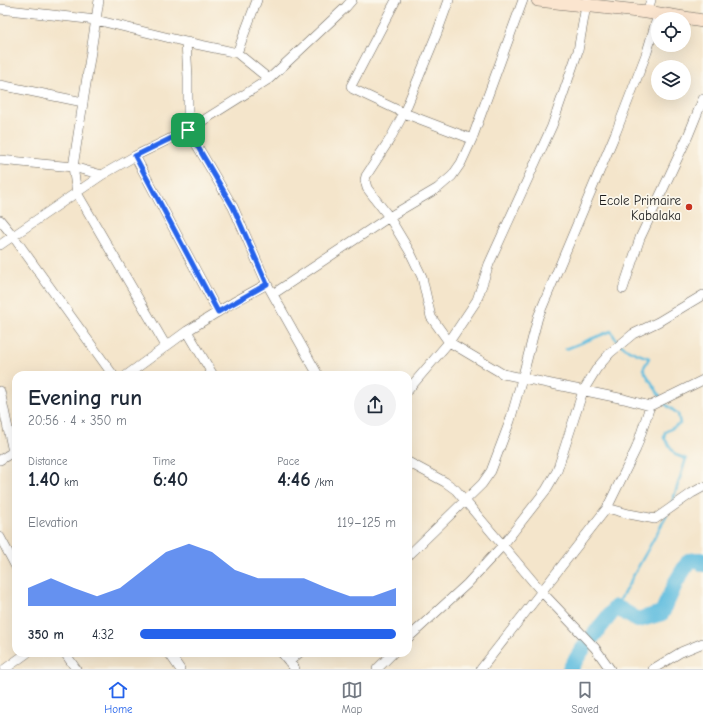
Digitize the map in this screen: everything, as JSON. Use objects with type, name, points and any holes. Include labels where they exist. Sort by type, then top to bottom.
[{"type":"street","points":[[99,0],[73,167],[77,192],[166,346]]},
{"type":"street","points":[[237,53],[257,0]]},
{"type":"street","points":[[0,245],[102,175],[135,156],[188,130],[269,79],[352,0]]},
{"type":"street","points":[[396,0],[351,86],[356,92],[404,113],[472,139]]},
{"type":"street","points":[[449,0],[404,113],[365,180],[367,188],[389,217],[410,252],[422,277],[431,317],[449,342],[503,374],[522,379],[624,399],[650,406],[703,380]]},
{"type":"street","points":[[273,294],[389,217],[438,188],[452,176],[461,163],[472,139],[523,0]]},
{"type":"street","points":[[538,0],[652,9],[703,21]]},
{"type":"street","points":[[412,385],[449,342],[477,300],[489,264],[552,126],[578,51],[586,3]]},
{"type":"street","points":[[0,9],[96,20],[237,53],[269,79]]},
{"type":"street","points":[[412,552],[482,484],[491,471],[510,421],[538,317],[616,132],[647,52],[652,9]]},
{"type":"street","points":[[186,42],[188,77],[188,130],[233,207],[267,284],[316,371]]},
{"type":"street","points":[[0,85],[83,102]]},
{"type":"street","points":[[623,289],[640,238],[688,136],[703,99]]},
{"type":"street","points":[[135,156],[218,312]]},
{"type":"street","points":[[0,160],[73,167],[102,175]]},
{"type":"street","points":[[0,220],[14,236],[110,371]]},
{"type":"street","points":[[132,371],[187,331],[267,284]]},
{"type":"street","points":[[412,634],[467,584],[503,545],[546,490],[557,471],[583,391],[597,368],[610,353],[633,334],[658,322],[703,295]]},
{"type":"street","points":[[187,331],[211,371]]},
{"type":"street","points":[[0,391],[12,439]]},
{"type":"street","points":[[481,669],[607,508],[636,450],[650,406]]},
{"type":"street","points":[[0,460],[12,453]]},
{"type":"street","points":[[412,464],[445,482],[456,490],[541,591],[588,641],[610,669]]},
{"type":"street","points":[[607,508],[655,519],[692,492],[703,487]]},
{"type":"street","points":[[0,537],[12,560]]},
{"type":"street","points":[[653,669],[680,652],[703,643]]},
{"type":"street","points":[[5,669],[22,657]]},
{"type":"street","points":[[68,657],[76,669]]},
{"type":"street","points":[[172,657],[180,669]]},
{"type":"street","points":[[285,657],[292,665]]},
{"type":"street","points":[[377,669],[389,657]]},
{"type":"waterway","points":[[566,349],[611,331],[618,342],[626,349],[649,358],[643,369],[665,404],[678,414],[680,424],[665,432],[664,438],[676,455],[686,459],[672,503]]},
{"type":"waterway","points":[[616,607],[667,515]]},
{"type":"waterway","points":[[570,669],[582,650],[616,607],[638,620],[662,613],[676,582],[689,561],[700,560],[703,564]]},
{"type":"place","name":"Ecole Primaire Kabalaka","points":[[689,207]]},
{"type":"route","points":[[188,130],[233,207],[267,284],[218,312],[135,156],[188,130]]}]
